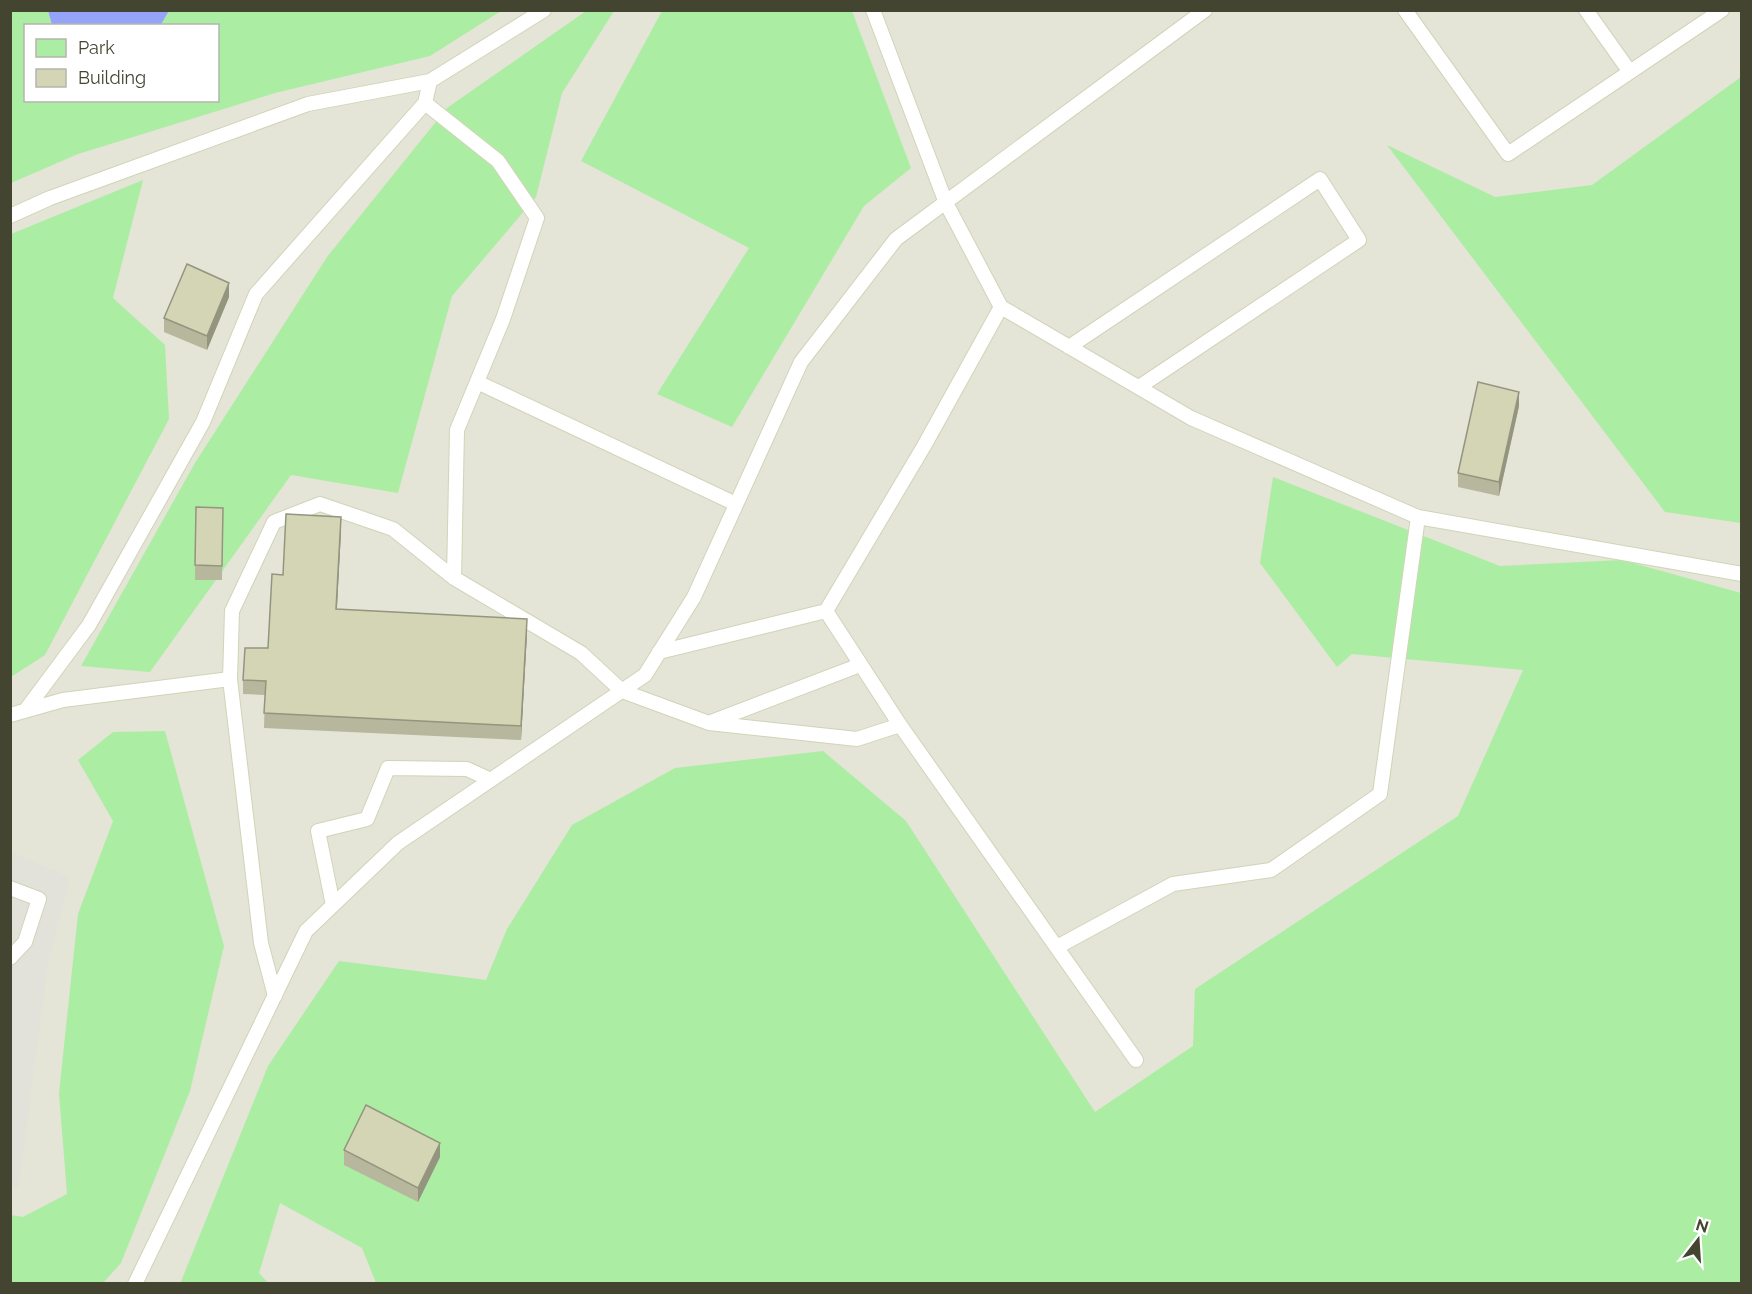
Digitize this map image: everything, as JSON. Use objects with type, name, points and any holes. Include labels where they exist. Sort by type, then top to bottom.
[{"type":"lane","points":[[10,216],[50,198],[308,104],[430,81],[544,10]]},
{"type":"lane","points":[[873,10],[946,203],[1001,308],[1191,418],[1418,517],[1742,574]]},
{"type":"lane","points":[[1405,10],[1508,154],[1722,10]]},
{"type":"lane","points":[[1586,10],[1630,72]]},
{"type":"lane","points":[[135,1284],[306,931],[398,843],[645,675],[694,597],[801,362],[896,239],[1197,13]]},
{"type":"lane","points":[[25,711],[89,625],[203,422],[256,294],[425,103],[430,81]]},
{"type":"lane","points":[[425,103],[498,161],[537,218],[503,319],[457,430],[454,578]]},
{"type":"lane","points":[[1069,347],[1320,179],[1359,240],[1139,387]]},
{"type":"lane","points":[[660,652],[826,611],[924,446],[1001,308]]},
{"type":"lane","points":[[477,382],[736,504]]},
{"type":"lane","points":[[275,996],[261,943],[230,679],[232,611],[274,522],[320,504],[393,529],[454,578],[581,654],[622,691],[709,723],[857,739],[900,725]]},
{"type":"lane","points":[[1057,947],[1173,884],[1271,870],[1380,794],[1418,517]]},
{"type":"lane","points":[[826,611],[900,725],[1136,1060]]},
{"type":"lane","points":[[709,723],[860,665]]},
{"type":"lane","points":[[10,714],[63,700],[230,679]]},
{"type":"lane","points":[[333,905],[318,831],[367,819],[388,768],[467,769],[491,780]]},
{"type":"lane","points":[[10,888],[39,899],[26,942],[10,958]]},
{"type":"shaded area","points":[[191,11],[1741,11],[1741,1283],[11,1283],[10,33],[24,92],[24,102],[219,102],[219,24],[214,24]]},
{"type":"shaded area","points":[[10,852],[70,877],[48,962],[18,1189],[10,1188]]},
{"type":"green space","points":[[11,11],[48,11],[52,24],[24,24],[24,102],[219,102],[219,24],[161,24],[169,11],[501,11],[430,56],[275,93],[78,154],[11,183]]},
{"type":"green space","points":[[586,11],[614,11],[562,93],[536,197],[452,296],[398,493],[291,475],[150,672],[81,666],[195,463],[327,257],[447,108]]},
{"type":"green space","points":[[662,11],[852,11],[911,168],[864,206],[732,427],[657,394],[749,248],[581,161]]},
{"type":"green space","points":[[1741,77],[1741,523],[1665,512],[1387,145],[1495,197],[1592,185]]},
{"type":"green space","points":[[143,180],[113,298],[165,345],[169,419],[45,655],[11,677],[11,234]]},
{"type":"green space","points":[[1273,477],[1500,566],[1622,560],[1741,593],[1741,1283],[376,1283],[362,1248],[280,1203],[259,1273],[268,1283],[180,1284],[268,1066],[339,961],[486,980],[507,929],[572,825],[675,768],[823,751],[906,821],[1095,1112],[1193,1046],[1195,989],[1458,816],[1523,670],[1352,654],[1337,667],[1260,563]]},
{"type":"green space","points":[[165,731],[224,946],[190,1091],[121,1263],[103,1283],[11,1283],[11,1215],[23,1217],[67,1194],[59,1093],[78,914],[113,821],[78,760],[113,732]]},
{"type":"water","points":[[48,10],[169,11],[161,24],[52,24]]},
{"type":"building","points":[[187,264],[229,283],[207,336],[164,318]]},
{"type":"building","points":[[1478,382],[1519,392],[1499,482],[1458,473]]},
{"type":"building","points":[[196,507],[223,508],[222,566],[195,565]]},
{"type":"building","points":[[286,514],[341,517],[336,609],[527,619],[521,726],[264,713],[266,681],[243,680],[245,648],[268,648],[272,574],[283,575]]},
{"type":"building","points":[[366,1105],[440,1143],[418,1188],[344,1150]]}]
